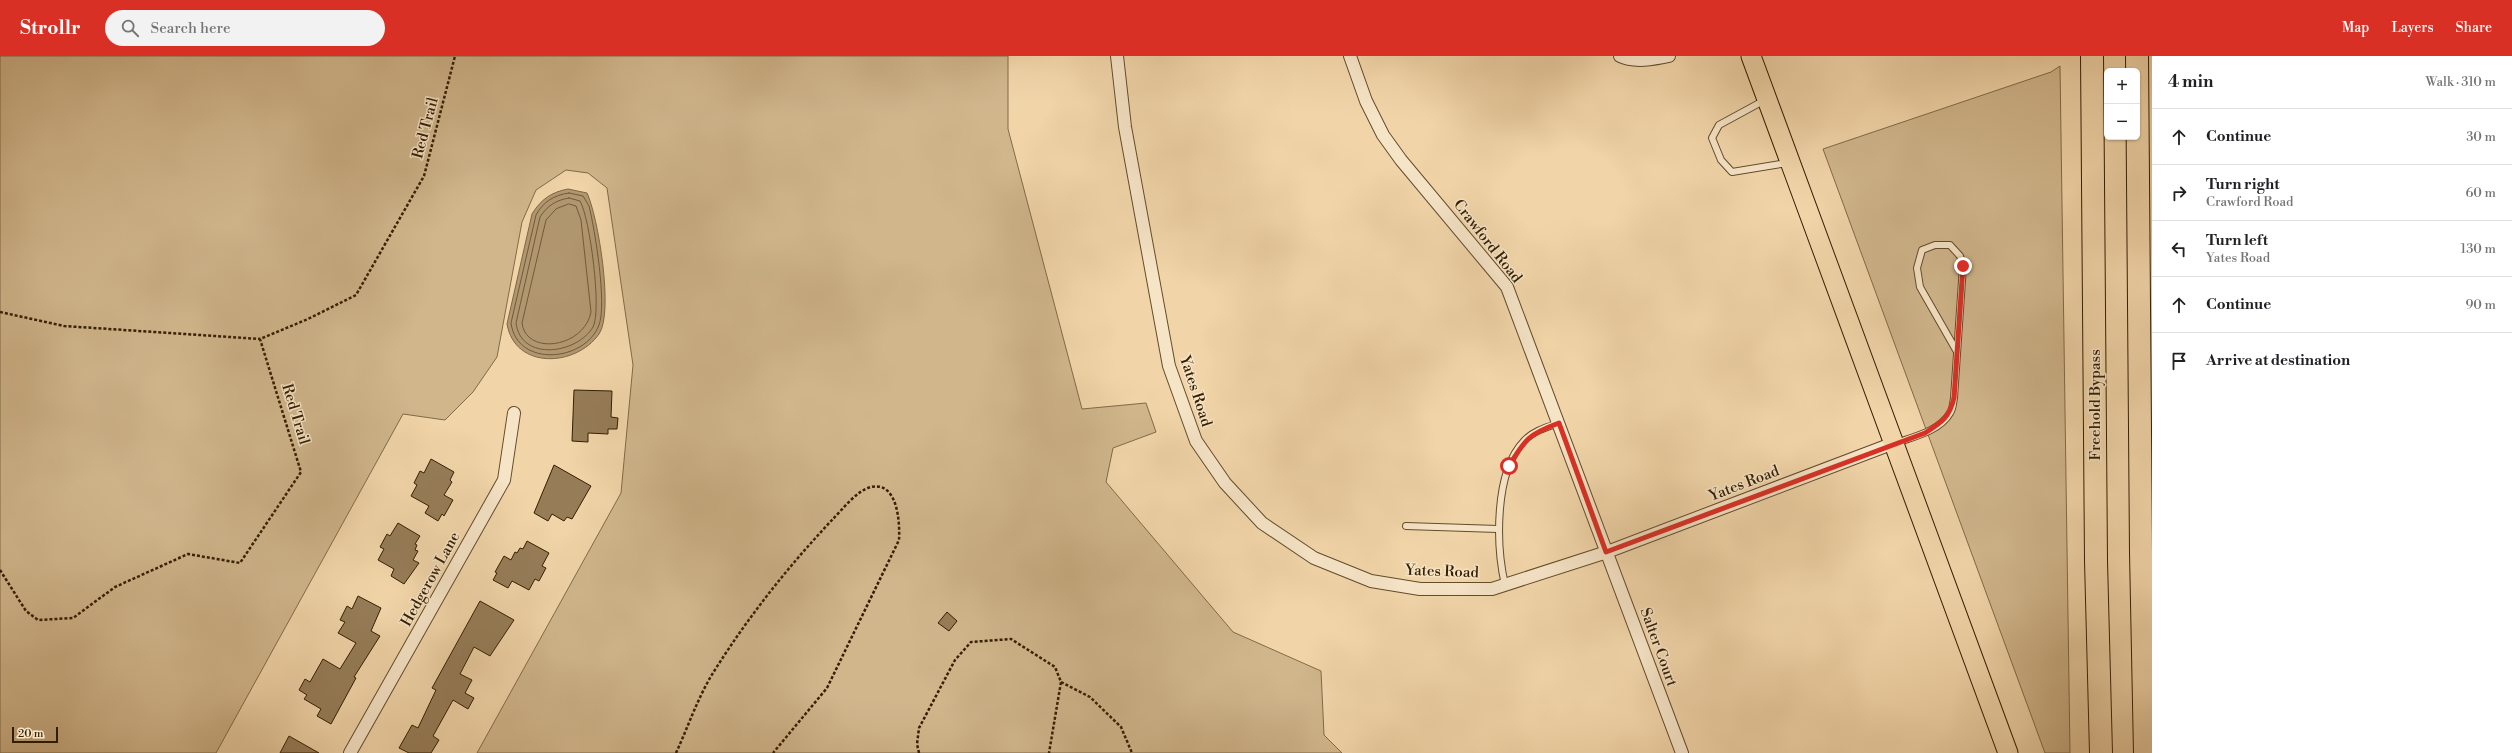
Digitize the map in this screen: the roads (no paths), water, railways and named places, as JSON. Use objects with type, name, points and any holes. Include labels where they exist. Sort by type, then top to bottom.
[{"type":"highway","name":"Freehold Bypass","points":[[2092,56],[2096,553],[2100,753]]},
{"type":"highway","points":[[2137,56],[2141,545],[2145,753]]},
{"type":"main road","points":[[1751,56],[2008,753]]},
{"type":"street","name":"Yates Road","points":[[1117,56],[1125,127],[1169,366],[1196,441],[1225,483],[1262,523],[1314,558],[1371,581],[1420,589],[1492,589],[1606,552],[1894,443]]},
{"type":"street","name":"Crawford Road","points":[[1350,56],[1366,100],[1383,135],[1401,160],[1507,287],[1606,552]]},
{"type":"street","points":[[1620,56],[1625,58],[1652,60],[1669,56]]},
{"type":"street","name":"Hedgerow Lane","points":[[350,753],[504,480],[514,413]]},
{"type":"street","name":"Salter Court","points":[[1606,552],[1682,753]]},
{"type":"lane","points":[[1767,98],[1719,125],[1712,138],[1720,160],[1732,172],[1791,163]]},
{"type":"lane","points":[[1894,443],[1925,433],[1941,423],[1950,414],[1954,398],[1956,350],[1963,266],[1960,256],[1950,245],[1935,245],[1922,250],[1917,268],[1920,287],[1956,350]]},
{"type":"lane","points":[[1505,585],[1498,552],[1498,529],[1499,514],[1509,466],[1524,441],[1539,430],[1559,423]]},
{"type":"lane","points":[[1406,526],[1498,529]]},
{"type":"water","points":[[568,189],[587,193],[596,222],[605,286],[603,323],[599,334],[589,345],[576,353],[547,359],[534,356],[522,350],[512,339],[507,324],[532,214],[539,204],[547,197]]}]
